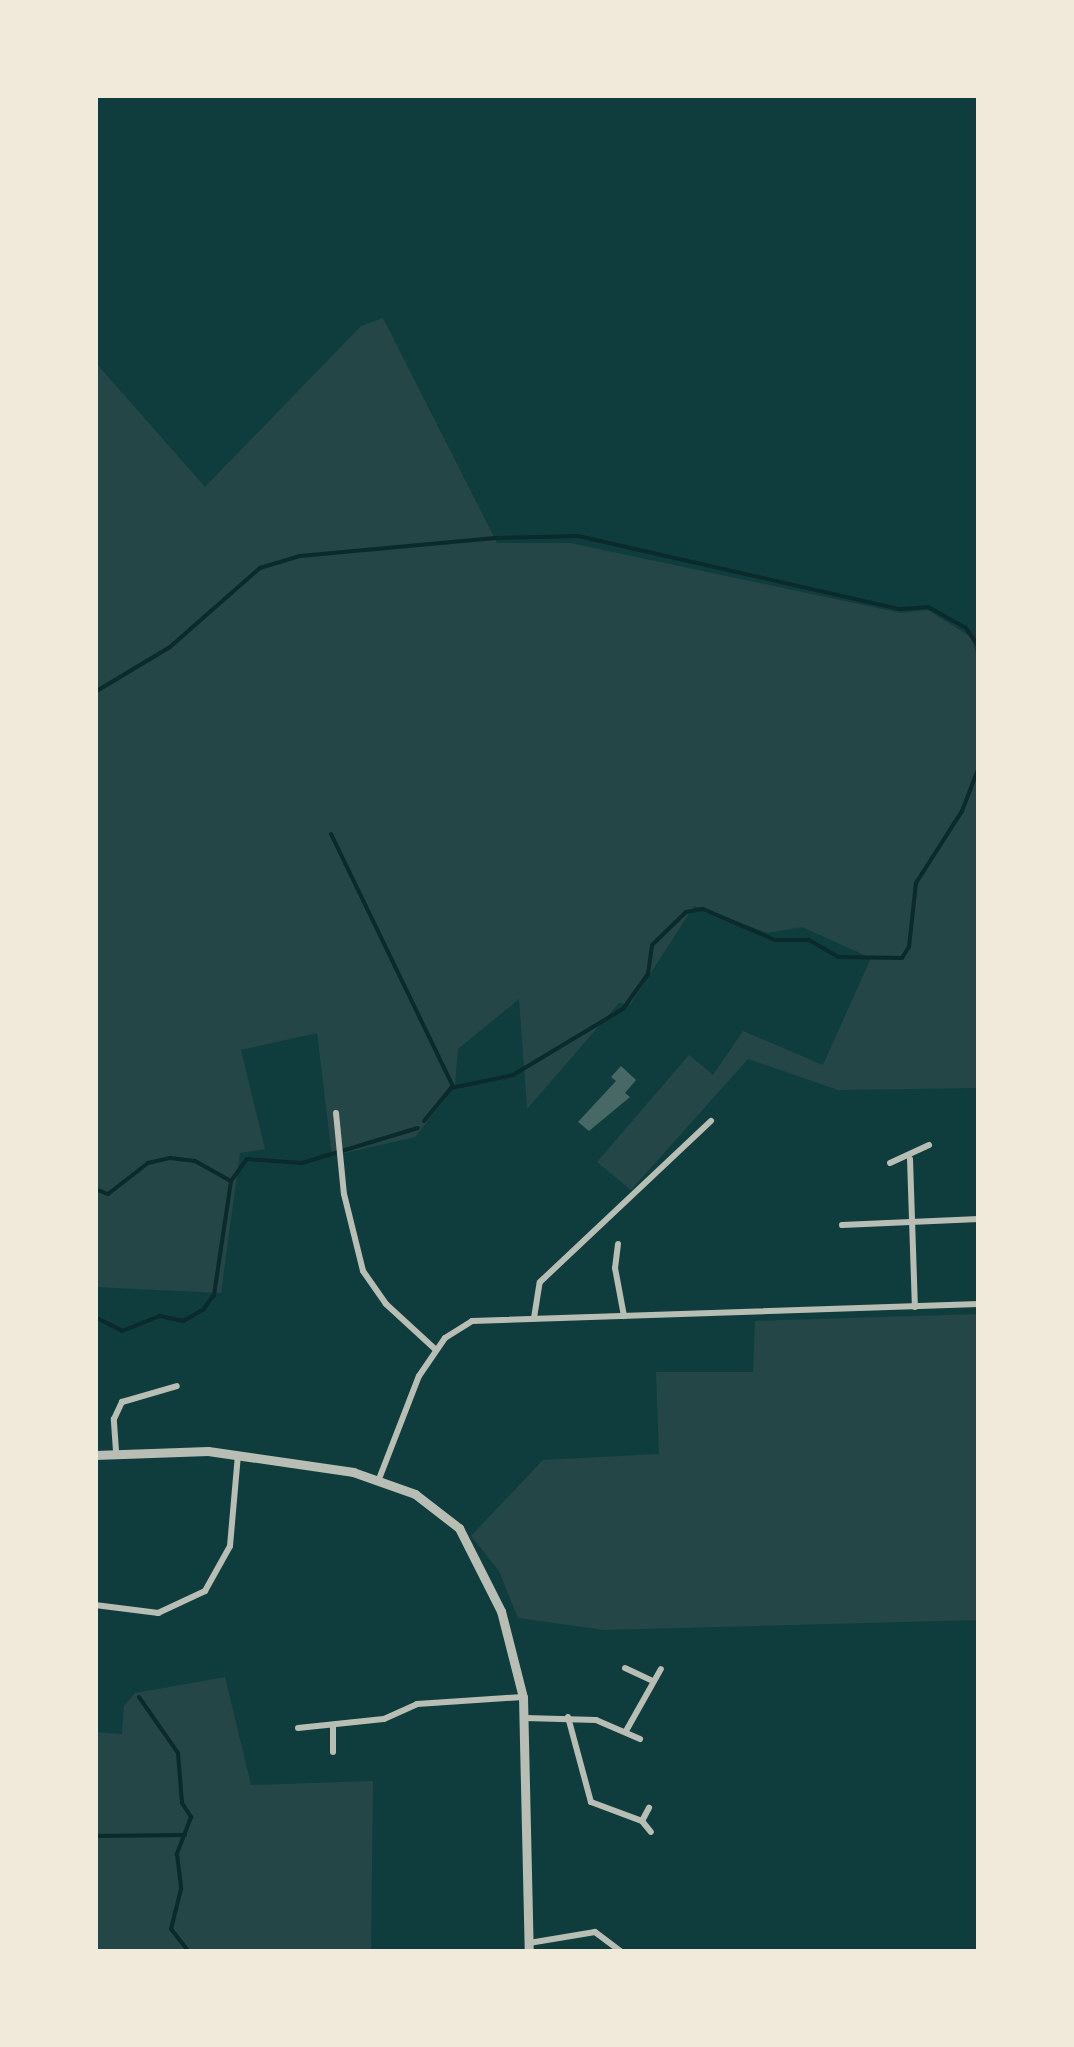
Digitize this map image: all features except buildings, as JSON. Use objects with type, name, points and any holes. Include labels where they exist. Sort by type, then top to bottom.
[{"type":"street","points":[[336,1113],[339,1160],[363,1271],[386,1304],[436,1350]]},
{"type":"street","points":[[534,1318],[540,1282],[712,1121]]},
{"type":"street","points":[[890,1163],[910,1159],[929,1145]]},
{"type":"street","points":[[910,1159],[915,1307]]},
{"type":"street","points":[[842,1225],[979,1219]]},
{"type":"street","points":[[618,1244],[615,1268],[624,1316]]},
{"type":"street","points":[[379,1478],[407,1400],[436,1350],[472,1320],[979,1304]]},
{"type":"street","points":[[116,1450],[114,1419],[122,1402],[177,1386]]},
{"type":"street","points":[[95,1455],[116,1450],[238,1454],[379,1478],[440,1510],[474,1550],[501,1610],[522,1697],[529,1948],[596,1932],[622,1952]]},
{"type":"street","points":[[95,1604],[158,1613],[205,1591],[230,1546],[238,1454]]},
{"type":"street","points":[[624,1668],[653,1681]]},
{"type":"street","points":[[626,1732],[661,1668]]},
{"type":"street","points":[[298,1728],[384,1719],[416,1704],[522,1697]]},
{"type":"street","points":[[525,1718],[568,1717],[640,1739]]},
{"type":"street","points":[[568,1717],[591,1802],[642,1822],[650,1832]]},
{"type":"street","points":[[333,1726],[333,1752]]},
{"type":"street","points":[[642,1822],[649,1808]]},
{"type":"shaded area","points":[[383,318],[497,543],[570,543],[901,613],[928,610],[971,637],[979,662],[979,1088],[838,1090],[748,1059],[631,1190],[597,1162],[689,1055],[713,1075],[743,1031],[823,1065],[871,958],[802,927],[768,933],[694,906],[630,1005],[619,1003],[527,1109],[519,999],[458,1049],[455,1085],[415,1137],[332,1156],[317,1033],[241,1050],[265,1149],[240,1153],[221,1293],[95,1287],[95,362],[205,487],[361,326]]},
{"type":"shaded area","points":[[979,1314],[979,1620],[604,1630],[518,1618],[499,1571],[471,1536],[543,1460],[659,1454],[656,1372],[753,1372],[755,1321]]},
{"type":"shaded area","points":[[225,1677],[251,1785],[373,1781],[371,1952],[95,1952],[95,1732],[122,1734],[124,1706],[135,1693]]},
{"type":"waterway","points":[[95,692],[170,647],[260,568],[300,556],[495,538],[578,536],[900,609],[928,607],[966,628],[979,647]]},
{"type":"waterway","points":[[979,661],[979,673]]},
{"type":"waterway","points":[[424,1121],[451,1088],[513,1075],[623,1009],[648,974],[652,945],[686,912],[703,909],[775,940],[809,940],[838,957],[902,958],[909,947],[916,883],[962,811],[979,767]]},
{"type":"waterway","points":[[331,834],[453,1086]]},
{"type":"waterway","points":[[95,1317],[122,1331],[160,1316],[183,1321],[203,1310],[214,1295],[231,1181],[247,1159],[302,1163],[418,1128]]},
{"type":"waterway","points":[[95,1189],[108,1194],[148,1163],[170,1158],[195,1161],[231,1181]]},
{"type":"waterway","points":[[139,1697],[178,1753],[182,1803],[191,1817],[177,1854],[181,1889],[171,1929],[189,1952]]},
{"type":"waterway","points":[[95,1836],[185,1835]]}]
